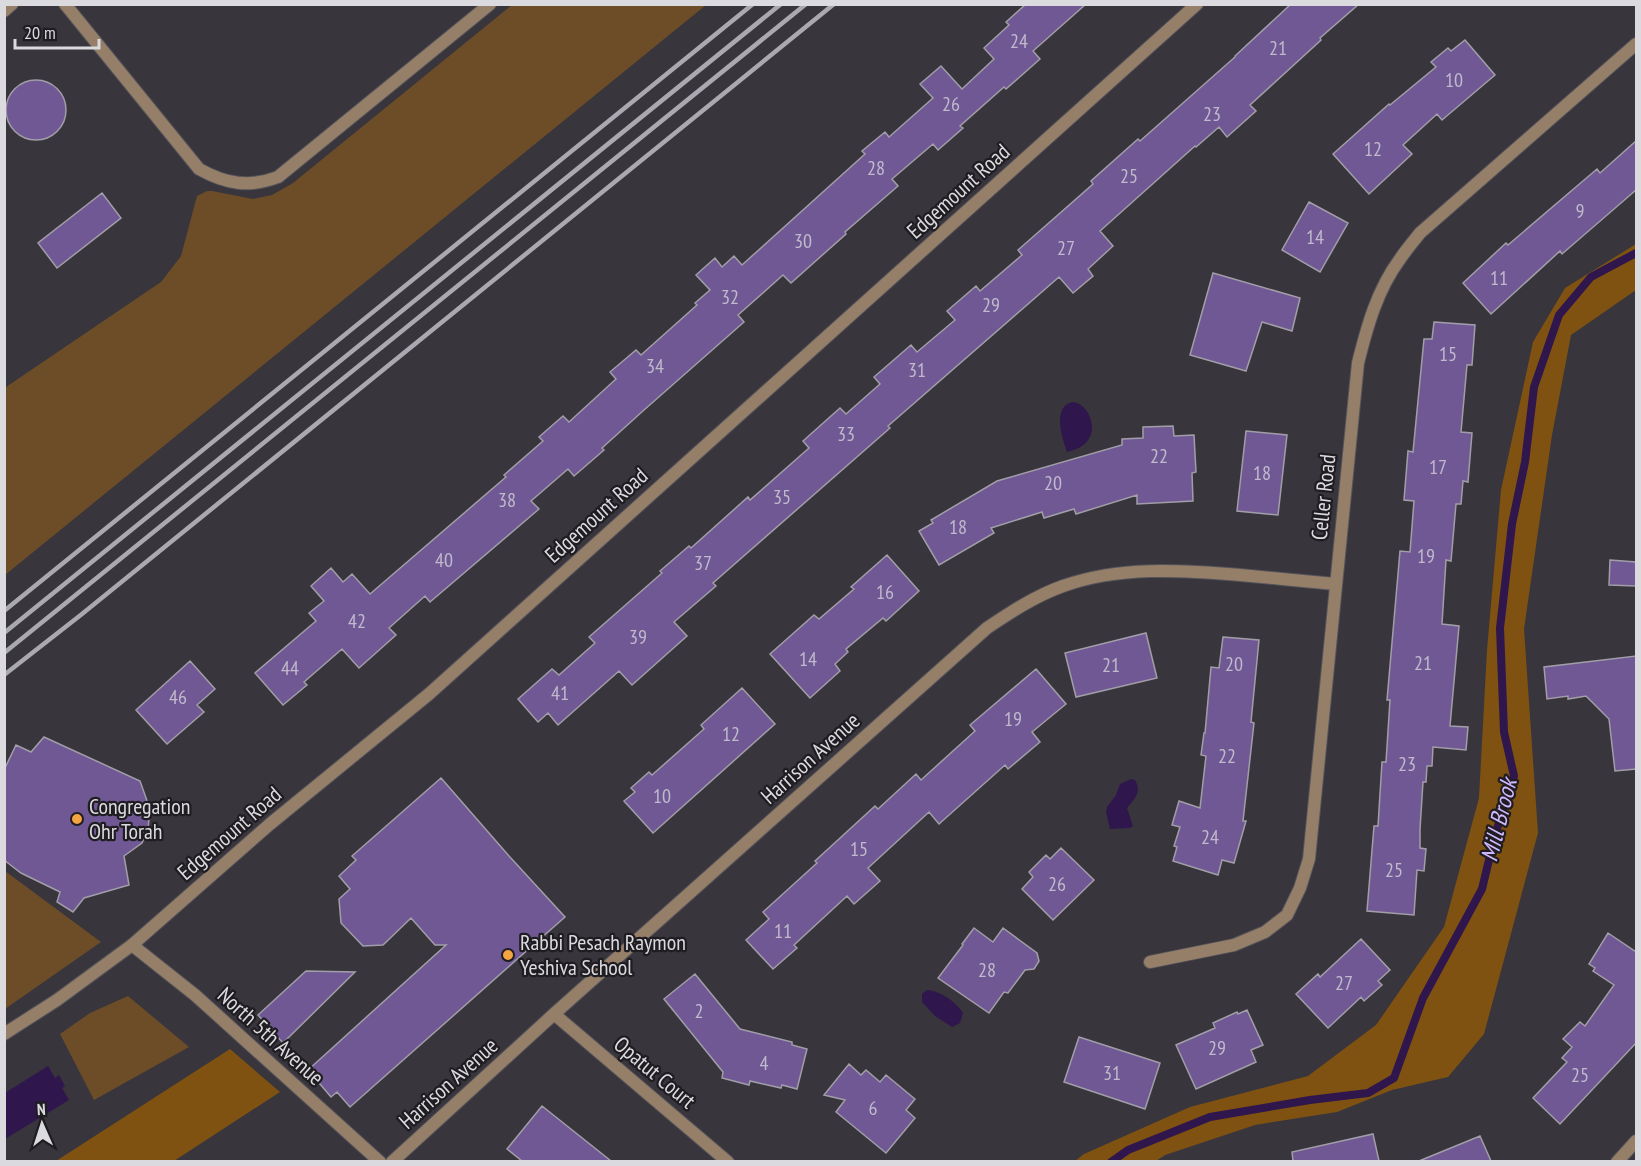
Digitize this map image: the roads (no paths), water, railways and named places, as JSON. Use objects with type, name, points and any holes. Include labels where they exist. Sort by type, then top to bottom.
[{"type":"street","points":[[4,11],[12,4]]},
{"type":"street","points":[[65,4],[199,169],[213,177],[236,183],[252,184],[278,177],[490,4]]},
{"type":"street","name":"Edgemount Road","points":[[4,1034],[57,1000],[132,945],[270,824],[429,694],[1197,4]]},
{"type":"street","name":"Celler Road","points":[[1150,962],[1234,945],[1265,932],[1287,915],[1300,888],[1309,859],[1358,363],[1367,324],[1381,290],[1399,260],[1420,233],[1636,44]]},
{"type":"street","name":"Harrison Avenue","points":[[392,1161],[987,628],[1023,604],[1063,586],[1102,576],[1147,571],[1182,570],[1335,584]]},
{"type":"street","name":"North 5th Avenue","points":[[132,945],[195,995],[380,1161]]},
{"type":"street","name":"Opatut Court","points":[[554,1014],[728,1161]]},
{"type":"street","points":[[1617,1161],[1636,1141]]},
{"type":"waterway","name":"Mill Brook","points":[[1111,1162],[1128,1150],[1210,1117],[1368,1093],[1394,1078],[1423,998],[1482,889],[1495,835],[1514,776],[1504,732],[1500,628],[1512,524],[1525,462],[1534,387],[1559,315],[1591,277],[1636,253]]},
{"type":"railway","points":[[4,611],[753,4]]},
{"type":"railway","points":[[4,633],[781,4]]},
{"type":"railway","points":[[4,653],[806,4]]},
{"type":"railway","points":[[4,675],[834,4]]},
{"type":"place","name":"Congregation Ohr Torah","points":[[77,819]]},
{"type":"place","name":"Rabbi Pesach Raymon Yeshiva School","points":[[508,955]]}]
